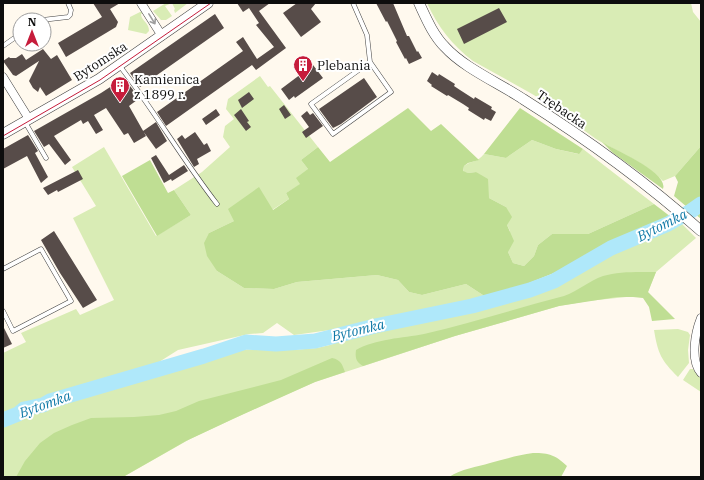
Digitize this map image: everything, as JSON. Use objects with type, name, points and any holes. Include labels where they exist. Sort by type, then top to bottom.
[{"type":"street","points":[[141,3],[162,36]]},
{"type":"street","name":"Trębacka","points":[[419,3],[436,37],[445,48],[455,56],[523,98],[598,149],[699,229]]},
{"type":"street","name":"Bytomska","points":[[3,134],[98,79],[206,4]]},
{"type":"street","points":[[3,77],[27,120]]},
{"type":"street","points":[[701,318],[694,354],[694,361],[701,373]]},
{"type":"lane","points":[[52,19],[68,17],[71,10],[68,3]]},
{"type":"lane","points":[[353,3],[367,35],[370,62],[391,92],[333,134],[311,104],[370,62]]},
{"type":"lane","points":[[3,46],[12,40]]},
{"type":"lane","points":[[119,65],[217,204]]},
{"type":"lane","points":[[27,120],[46,158]]},
{"type":"lane","points":[[3,268],[41,249],[71,301],[13,331],[3,311]]},
{"type":"green space","points":[[166,3],[172,3],[165,6],[172,16],[166,20],[161,20],[153,11]]},
{"type":"green space","points":[[172,3],[188,3],[175,13]]},
{"type":"green space","points":[[427,3],[691,3],[693,12],[701,22],[701,146],[675,176],[663,181],[648,168],[596,139],[552,106],[473,61],[458,49],[446,35]]},
{"type":"green space","points":[[142,11],[143,13],[141,16],[148,26],[149,31],[146,34],[128,30],[130,17]]},
{"type":"green space","points":[[260,76],[268,87],[270,86],[318,147],[301,160],[308,169],[301,184],[286,193],[289,199],[272,210],[234,221],[209,233],[217,271],[244,288],[274,289],[297,282],[377,275],[398,280],[409,292],[422,295],[466,284],[486,297],[359,326],[294,335],[277,323],[263,333],[249,334],[178,350],[159,362],[110,381],[84,388],[59,392],[3,413],[3,353],[26,342],[21,333],[76,309],[80,315],[114,300],[73,218],[96,206],[72,167],[104,147],[156,236],[191,215],[174,190],[202,172],[230,147],[223,137],[225,126],[234,119],[226,109],[228,99]]},
{"type":"green space","points":[[408,108],[431,131],[441,124],[479,160],[468,163],[464,166],[463,171],[468,173],[476,172],[488,179],[489,198],[506,207],[512,217],[507,225],[514,241],[508,252],[513,263],[524,266],[534,256],[538,245],[552,234],[588,234],[654,204],[671,217],[604,247],[554,273],[519,287],[486,297],[466,284],[422,295],[409,292],[398,280],[377,275],[297,282],[274,289],[244,288],[217,271],[207,256],[204,243],[209,233],[234,221],[228,209],[259,187],[273,210],[289,199],[286,193],[300,184],[296,178],[308,169],[301,160],[318,147],[330,162]]},
{"type":"green space","points":[[520,108],[583,149],[579,154],[556,149],[532,140],[506,158],[484,154]]},
{"type":"green space","points":[[532,140],[556,149],[578,154],[583,149],[654,204],[588,234],[552,234],[538,245],[534,256],[524,266],[513,263],[508,252],[510,231],[507,225],[506,207],[489,198],[476,172],[463,172],[464,166],[479,159],[484,154],[506,158]]},
{"type":"green space","points":[[602,142],[650,169],[663,182],[663,189],[613,153]]},
{"type":"green space","points":[[701,146],[701,219],[674,196],[678,182],[675,176]]},
{"type":"green space","points":[[150,160],[168,193],[174,190],[191,215],[157,236],[122,176]]},
{"type":"green space","points":[[680,222],[696,238],[656,272],[648,292],[636,296],[588,301],[559,306],[455,336],[315,382],[190,439],[123,477],[3,477],[3,426],[52,406],[237,350],[293,350],[317,348],[359,335],[440,319],[506,301],[546,287],[612,251],[642,240]]},
{"type":"green space","points":[[656,272],[648,292],[675,319],[652,321],[649,307],[643,298],[617,297],[559,306],[455,336],[363,366],[356,360],[356,350],[372,343],[442,330],[564,296],[598,278],[609,274]]},
{"type":"green space","points":[[678,329],[688,332],[690,335],[688,350],[689,363],[678,377],[661,356],[654,330]]},
{"type":"green space","points":[[332,358],[341,363],[345,372],[315,382],[186,441],[123,477],[16,477],[25,461],[40,443],[54,433],[72,425],[91,418],[159,415],[176,411],[199,401],[281,380]]},
{"type":"green space","points":[[690,369],[693,369],[701,379],[701,392],[683,380]]},
{"type":"green space","points":[[533,453],[552,455],[563,462],[567,466],[561,477],[449,477],[469,468]]},
{"type":"building","points":[[93,3],[120,3],[110,9],[118,22],[116,27],[66,57],[58,43],[102,17]]},
{"type":"building","points":[[237,3],[270,3],[259,11],[286,48],[256,70],[252,65],[166,126],[157,112],[243,51],[236,42],[243,37],[257,59],[274,47],[256,25],[259,23],[249,8],[243,12]]},
{"type":"building","points":[[297,3],[316,3],[311,9],[321,22],[301,37],[283,13]]},
{"type":"building","points":[[376,3],[393,3],[407,36],[409,36],[417,52],[418,51],[422,58],[409,64]]},
{"type":"building","points":[[499,8],[507,22],[464,44],[457,29]]},
{"type":"building","points":[[215,14],[224,28],[140,87],[130,73]]},
{"type":"building","points":[[38,52],[45,52],[51,59],[57,55],[72,80],[46,96],[40,87],[38,92],[33,88],[29,81],[39,61],[16,76],[13,75],[3,61],[9,57],[16,58],[22,54],[26,60]]},
{"type":"building","name":"Plebania","points":[[313,65],[323,78],[295,98],[294,96],[289,100],[281,89]]},
{"type":"building","points":[[432,72],[438,76],[439,74],[455,84],[454,86],[474,99],[475,97],[492,107],[491,109],[496,112],[491,121],[485,118],[484,120],[468,110],[469,108],[463,104],[431,86],[432,85],[427,81]]},
{"type":"building","points":[[364,78],[377,97],[341,124],[333,128],[319,109]]},
{"type":"building","points":[[121,80],[126,81],[134,91],[132,92],[137,100],[129,106],[146,136],[134,143],[128,133],[124,135],[106,108],[94,115],[103,130],[96,134],[88,121],[83,124],[81,120],[54,136],[71,160],[65,165],[49,144],[44,147],[34,131]]},
{"type":"building","points":[[249,92],[254,99],[242,108],[238,100]]},
{"type":"building","points":[[284,105],[291,115],[285,119],[279,109]]},
{"type":"building","points":[[216,109],[220,115],[206,125],[202,119]]},
{"type":"building","points":[[241,109],[251,127],[246,131],[234,115]]},
{"type":"building","points":[[307,111],[310,115],[313,113],[323,126],[306,138],[302,132],[309,127],[301,116]]},
{"type":"building","points":[[156,122],[167,141],[156,149],[143,131]]},
{"type":"building","points":[[195,132],[204,145],[207,143],[211,151],[197,159],[199,164],[194,167],[177,139],[182,135],[185,139]]},
{"type":"building","points":[[28,135],[38,151],[35,153],[48,177],[41,183],[27,156],[3,169],[3,149]]},
{"type":"building","points":[[156,155],[169,175],[184,165],[188,171],[172,181],[171,179],[164,183],[151,158]]},
{"type":"building","points":[[78,170],[83,179],[58,192],[57,190],[48,195],[43,188]]},
{"type":"building","points":[[54,231],[97,300],[83,308],[41,240]]},
{"type":"building","points":[[3,326],[12,344],[3,348]]},
{"type":"waterway","name":"Bytomka","points":[[3,420],[18,414],[24,409],[43,405],[50,401],[204,356],[246,342],[276,344],[315,341],[375,326],[472,306],[530,290],[554,281],[611,248],[668,224],[701,204]]},
{"type":"tram line","points":[[3,136],[100,80],[211,3]]},
{"type":"place","name":"Plebania","points":[[303,82]]},
{"type":"place","name":"Kamienica z 1899 r.","points":[[120,103]]}]
